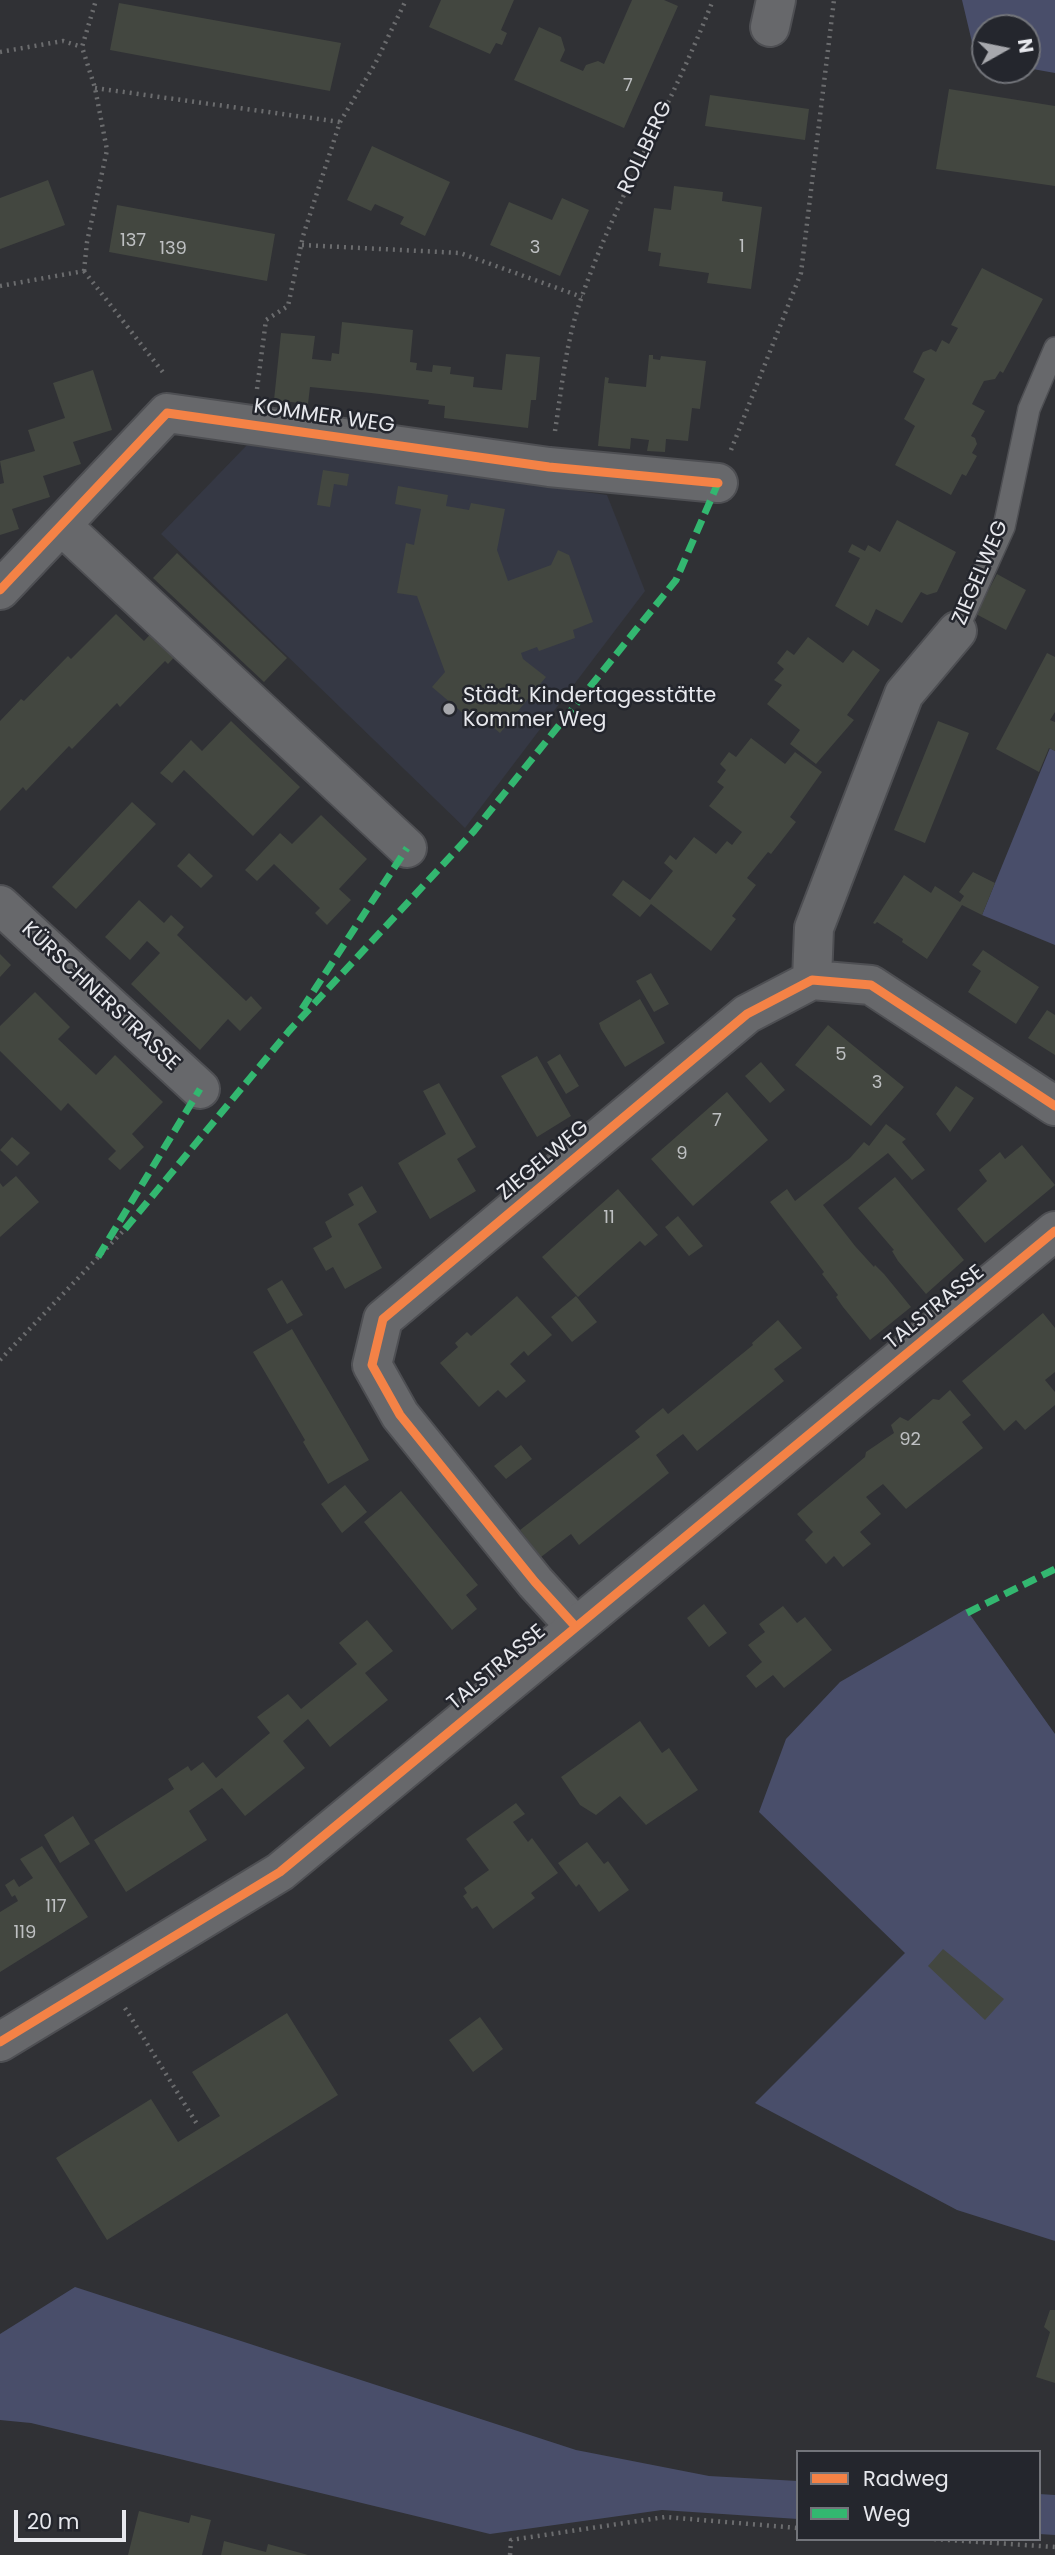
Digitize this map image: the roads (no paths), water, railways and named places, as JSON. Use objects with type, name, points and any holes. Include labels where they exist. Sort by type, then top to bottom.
[{"type":"street","name":"KOMMER WEG","points":[[0,590],[167,413],[549,467],[718,483]]},
{"type":"street","points":[[61,525],[407,848]]},
{"type":"street","name":"ZIEGELWEG","points":[[575,1626],[535,1582],[400,1415],[372,1365],[383,1320],[747,1014],[813,980],[814,928],[904,694],[957,631]]},
{"type":"street","name":"KÜRSCHNERSTRASSE","points":[[0,905],[200,1089]]},
{"type":"street","points":[[813,980],[871,985],[1055,1106]]},
{"type":"street","name":"TALSTRASSE","points":[[0,2042],[280,1872],[1055,1231]]},
{"type":"lane","name":"ZIEGELWEG","points":[[957,631],[1004,527],[1029,409],[1055,348]]},
{"type":"place","name":"Städt. Kindertagesstätte Kommer Weg","points":[[449,709]]}]
